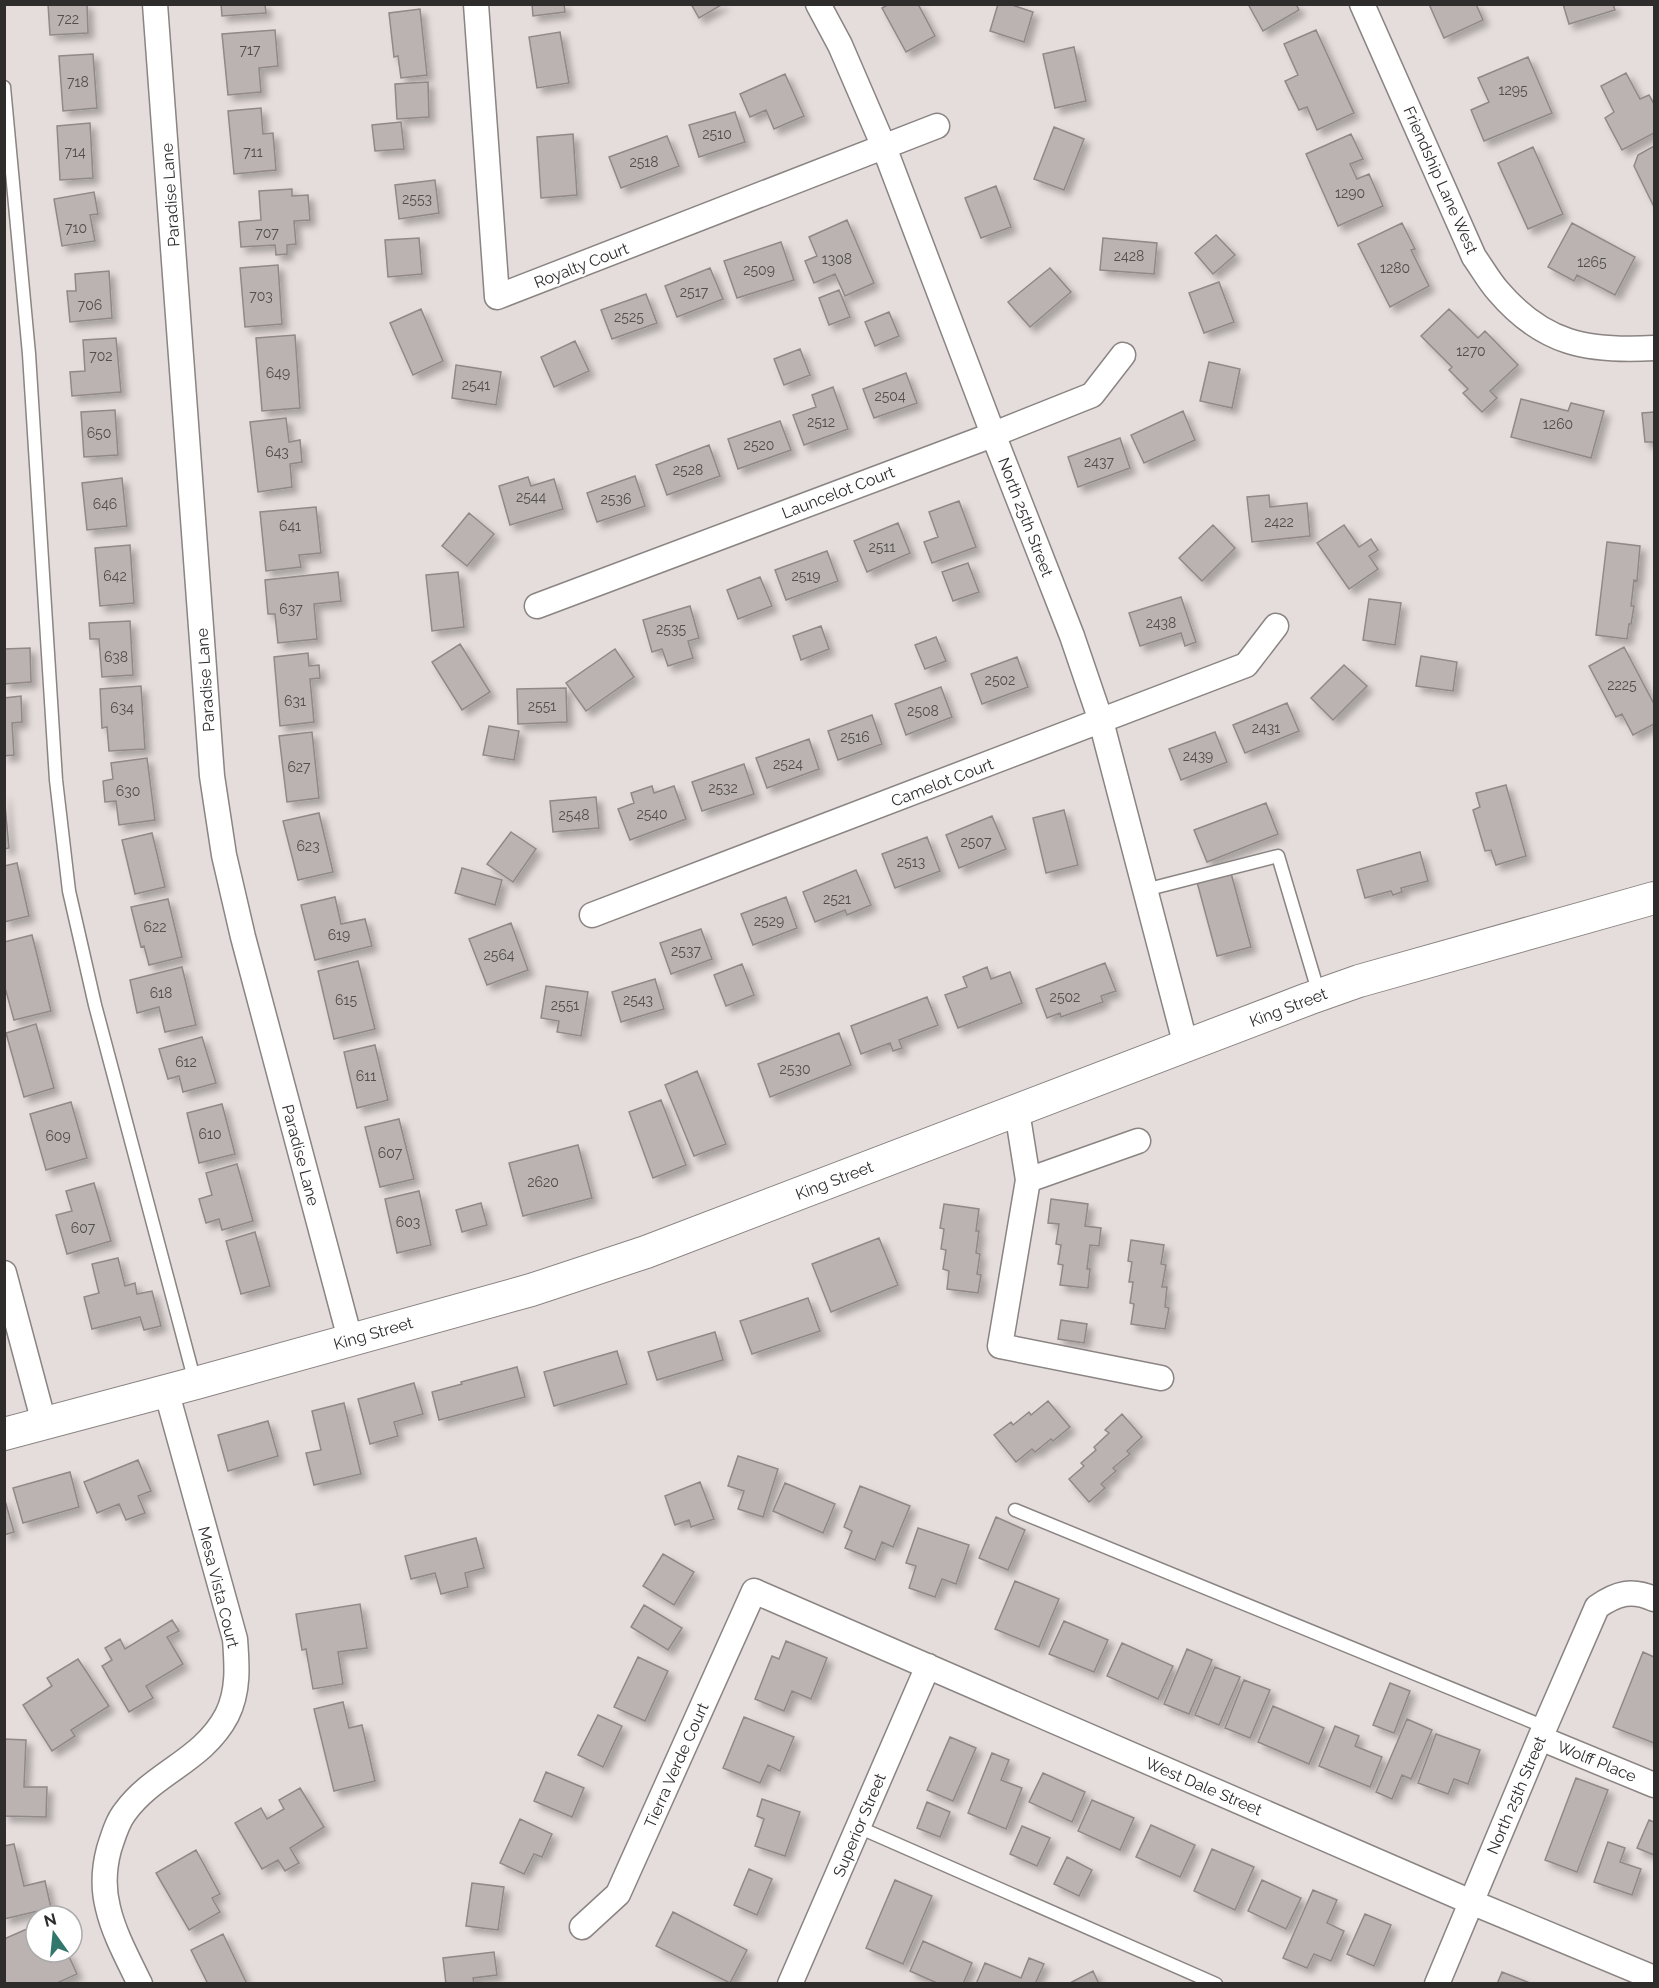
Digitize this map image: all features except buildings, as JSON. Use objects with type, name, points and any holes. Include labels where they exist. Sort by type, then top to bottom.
[{"type":"street","name":"Paradise Lane","points":[[155,4],[212,776],[224,855],[241,927],[350,1339]]},
{"type":"street","name":"Royalty Court","points":[[476,4],[497,297],[937,126]]},
{"type":"street","name":"North 25th Street","points":[[818,4],[840,45],[884,147],[1072,636],[1101,721],[1186,1046]]},
{"type":"street","name":"Friendship Lane West","points":[[1362,4],[1474,257],[1497,290],[1518,312],[1541,330],[1565,340],[1590,348],[1620,350],[1654,348]]},
{"type":"street","name":"Launcelot Court","points":[[537,606],[1092,395],[1123,355]]},
{"type":"street","name":"Camelot Court","points":[[592,915],[1246,665],[1276,626]]},
{"type":"street","name":"King Street","points":[[4,1434],[531,1290],[646,1252],[1359,981],[1654,898]]},
{"type":"street","points":[[1017,1111],[1028,1180],[1000,1346],[1161,1378]]},
{"type":"street","points":[[1028,1180],[1138,1141]]},
{"type":"street","points":[[4,1273],[44,1423]]},
{"type":"street","name":"Mesa Vista Court","points":[[140,1983],[115,1931],[107,1906],[104,1884],[107,1858],[113,1836],[124,1813],[139,1795],[197,1753],[213,1736],[227,1714],[235,1691],[237,1668],[235,1639],[181,1387]]},
{"type":"street","name":"West Dale Street","points":[[754,1591],[1471,1902],[1654,1978]]},
{"type":"street","name":"Tierra Verde Court","points":[[582,1927],[618,1894],[754,1591]]},
{"type":"street","name":"North 25th Street","points":[[1437,1983],[1597,1607],[1610,1598],[1623,1594],[1643,1594],[1654,1599]]},
{"type":"street","name":"Superior Street","points":[[790,1983],[928,1666]]},
{"type":"street","name":"Wolff Place","points":[[1542,1733],[1654,1785]]},
{"type":"lane","points":[[4,87],[29,354],[56,780],[69,891],[181,1387]]},
{"type":"lane","points":[[1145,890],[1278,856],[1320,995]]},
{"type":"lane","points":[[1015,1510],[1542,1733]]},
{"type":"lane","points":[[858,1827],[1216,1983]]}]
